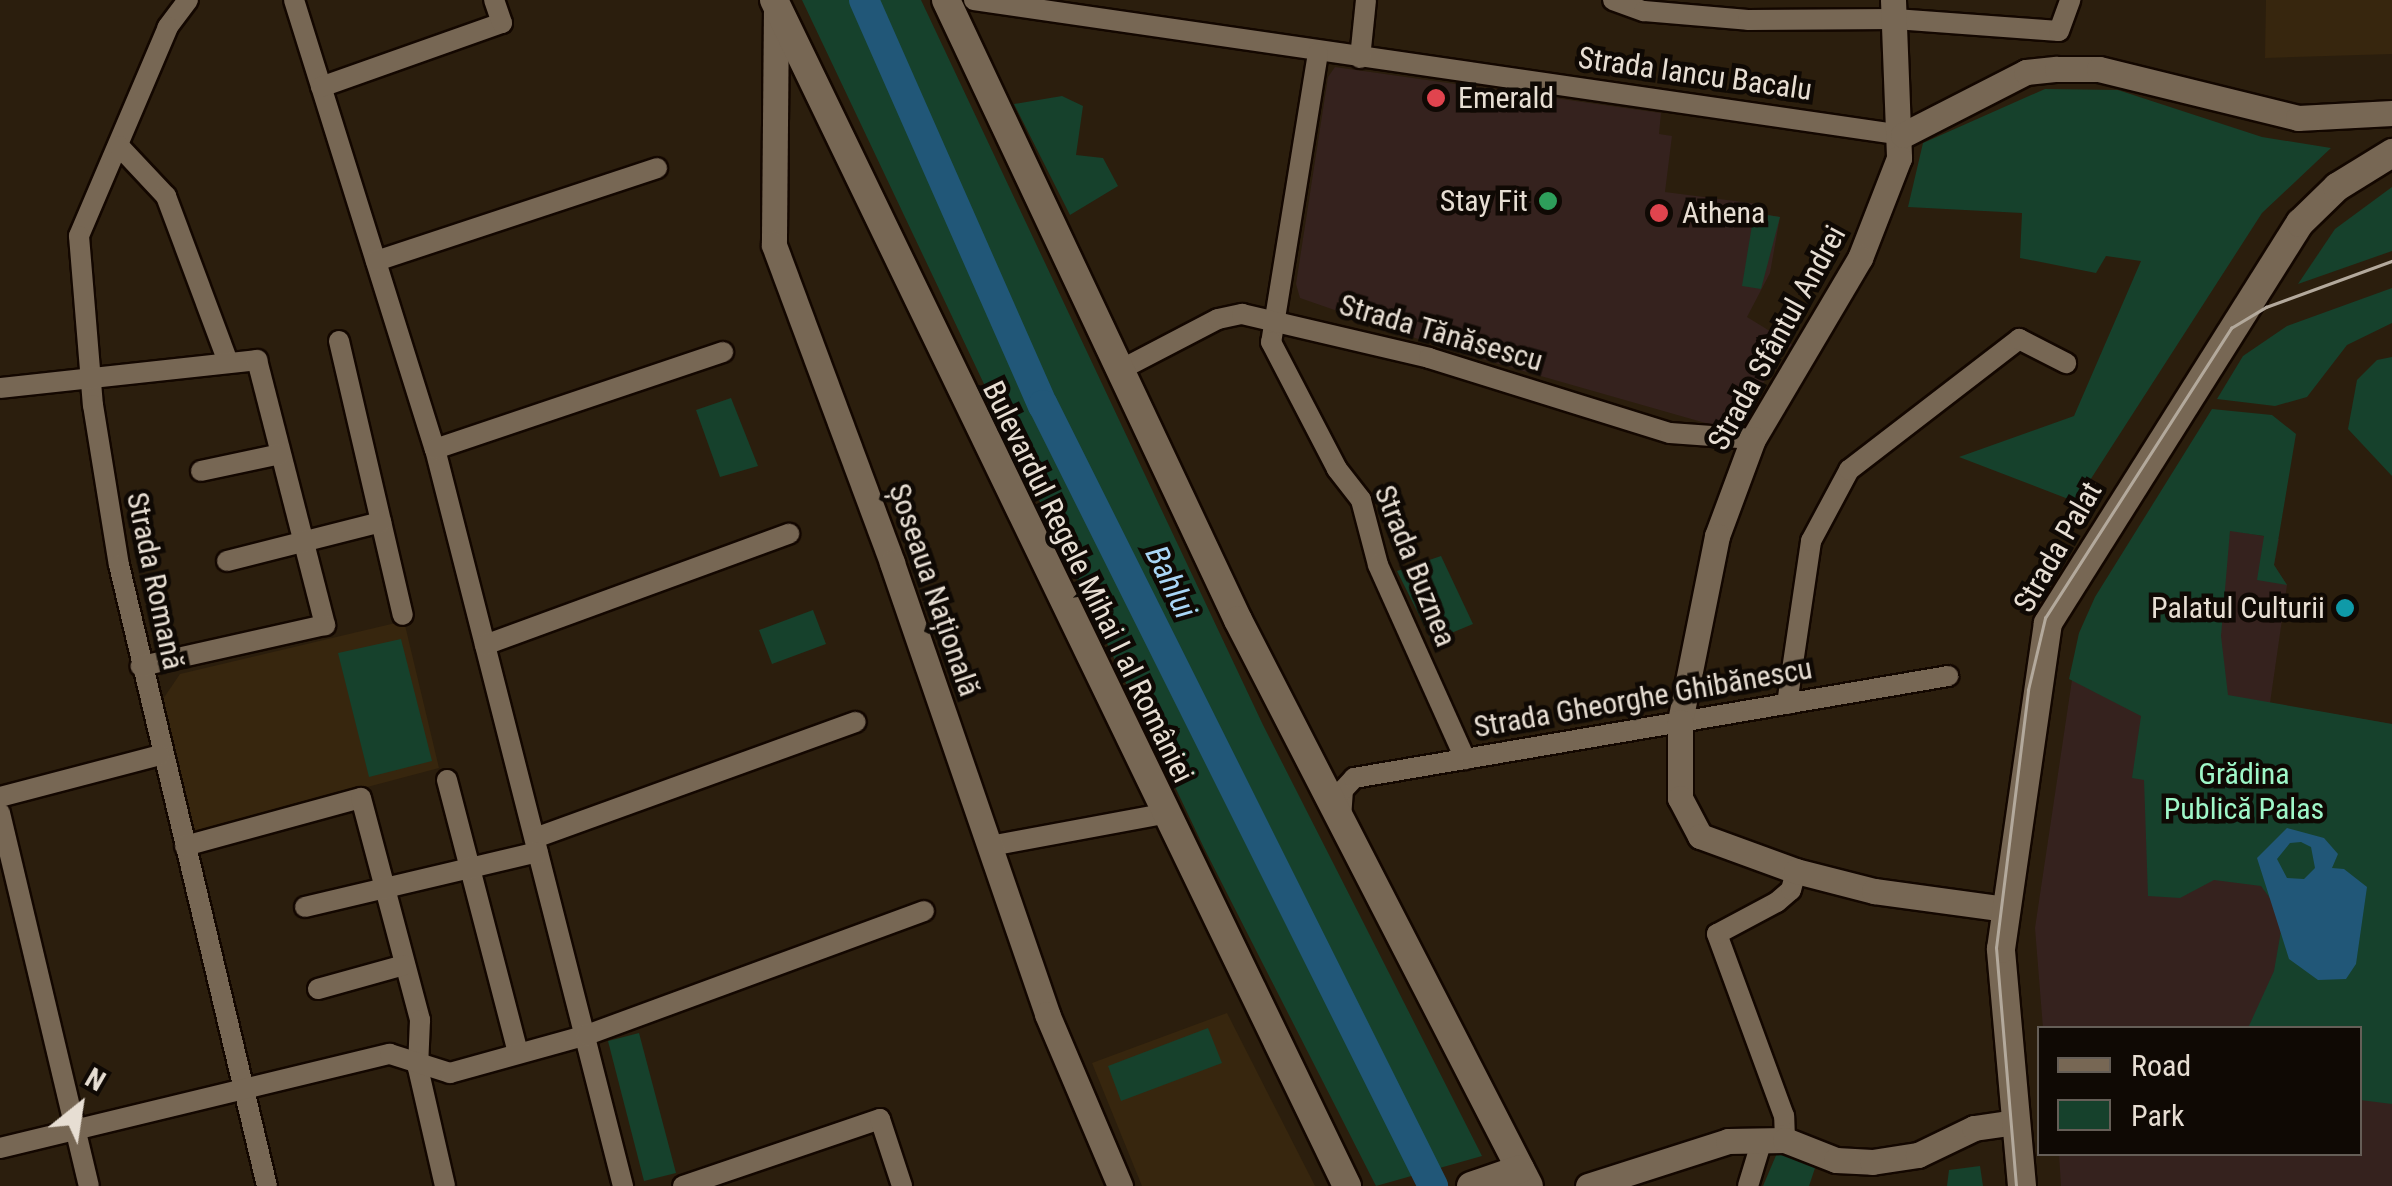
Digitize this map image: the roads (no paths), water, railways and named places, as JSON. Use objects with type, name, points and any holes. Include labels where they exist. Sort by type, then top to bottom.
[{"type":"main road","name":"Bulevardul Regele Mihai I al României","points":[[775,2],[1163,814],[1347,1186]]},
{"type":"main road","points":[[958,2],[1120,370],[1319,781],[1341,818],[1503,1180]]},
{"type":"main road","name":"Strada Palat","points":[[2022,1186],[2002,986],[2004,910],[2033,692],[2054,608],[2300,224],[2337,187],[2392,153]]},
{"type":"main road","points":[[1319,781],[1348,779]]},
{"type":"street","name":"Strada Romană","points":[[188,0],[168,27],[80,227],[90,375],[141,666],[267,1186]]},
{"type":"street","points":[[294,0],[435,450],[624,1186]]},
{"type":"street","points":[[321,87],[502,24],[494,0]]},
{"type":"street","points":[[1360,58],[1366,0]]},
{"type":"street","points":[[1614,0],[1644,11],[1748,20],[1894,10],[2059,32]]},
{"type":"street","points":[[2057,69],[2059,32],[2070,0]]},
{"type":"street","name":"Șoseaua Națională","points":[[775,2],[774,245],[1061,1052],[1120,1186]]},
{"type":"street","name":"Strada Iancu Bacalu","points":[[958,2],[1903,135]]},
{"type":"street","name":"Strada Sfântul Andrei","points":[[1894,10],[1903,135],[1888,198],[1860,258],[1753,439],[1708,564],[1680,722],[1680,798],[1700,836],[1796,872],[1874,891],[2004,910]]},
{"type":"street","name":"Strada Buznea","points":[[1318,52],[1271,342],[1336,468],[1361,500],[1378,565],[1465,759]]},
{"type":"street","points":[[1903,135],[2026,72],[2057,69],[2100,69],[2298,118],[2392,112]]},
{"type":"street","points":[[118,146],[166,196],[228,362]]},
{"type":"street","points":[[376,262],[657,168]]},
{"type":"street","name":"Strada Tănăsescu","points":[[1120,370],[1218,319],[1273,318],[1670,433],[1753,439]]},
{"type":"street","points":[[1787,704],[1810,541],[1832,492],[1860,461],[2019,339],[2066,362]]},
{"type":"street","points":[[340,342],[403,615]]},
{"type":"street","points":[[435,450],[723,352]]},
{"type":"street","points":[[0,388],[90,375],[257,360],[326,625],[141,666]]},
{"type":"street","points":[[201,471],[280,454]]},
{"type":"street","points":[[227,561],[382,522]]},
{"type":"street","points":[[485,644],[788,534]]},
{"type":"street","name":"Strada Gheorghe Ghibănescu","points":[[1348,779],[1948,676]]},
{"type":"street","points":[[305,907],[473,868],[856,722]]},
{"type":"street","points":[[0,797],[160,755]]},
{"type":"street","points":[[1341,818],[1348,779]]},
{"type":"street","points":[[447,780],[518,1052]]},
{"type":"street","points":[[185,846],[361,798],[420,1020],[418,1068],[445,1186]]},
{"type":"street","points":[[0,813],[89,1186]]},
{"type":"street","points":[[990,846],[1163,814]]},
{"type":"street","points":[[1748,1186],[1777,1132],[1717,934],[1777,902],[1791,890],[1796,872]]},
{"type":"street","points":[[0,1148],[242,1086],[390,1054],[418,1068],[450,1072],[586,1036],[924,910]]},
{"type":"street","points":[[318,989],[404,965]]},
{"type":"street","points":[[683,1186],[880,1118],[902,1186]]},
{"type":"street","points":[[1588,1186],[1728,1141],[1777,1132],[1836,1160],[1872,1162],[1918,1154],[1974,1128],[2015,1122]]},
{"type":"water","points":[[2287,828],[2324,838],[2338,854],[2332,868],[2344,869],[2367,887],[2356,964],[2346,979],[2318,980],[2289,959],[2257,858]],"holes":[[[2301,842],[2311,847],[2315,868],[2304,879],[2287,878],[2277,859],[2290,843]]]},
{"type":"waterway","name":"Bahlui","points":[[864,0],[1043,405],[1433,1186]]},
{"type":"tram line","points":[[2016,1186],[1996,948],[2028,690],[2045,618],[2231,328],[2266,307],[2392,261]]},
{"type":"place","name":"Emerald","points":[[1436,98]]},
{"type":"place","name":"Stay Fit","points":[[1548,201]]},
{"type":"place","name":"Athena","points":[[1659,213]]},
{"type":"place","name":"Palatul Culturii","points":[[2345,608]]},
{"type":"park label","name":"Grădina Publică Palas","points":[[2244,791]]}]
